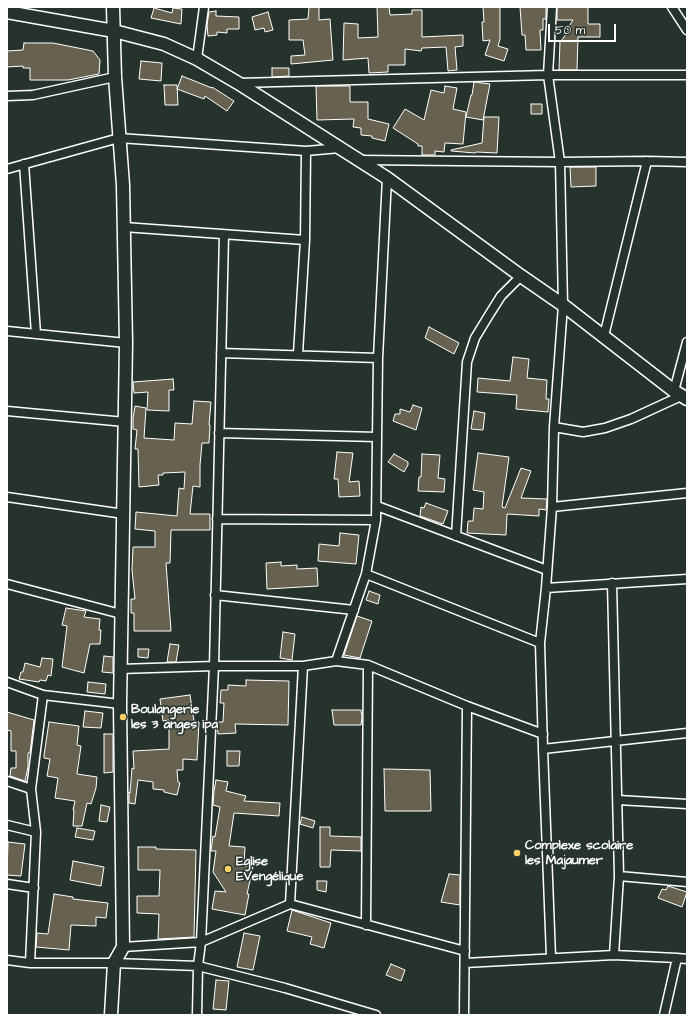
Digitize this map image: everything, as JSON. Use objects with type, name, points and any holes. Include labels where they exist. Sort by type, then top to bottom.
[{"type":"main road","points":[[111,1015],[114,963],[123,947],[120,669],[126,343],[123,185],[114,77],[114,31],[112,7]]},
{"type":"main road","points":[[7,12],[28,11],[114,31],[164,44],[197,59],[238,83],[387,178],[521,276],[563,304],[681,395]]},
{"type":"street","points":[[197,59],[204,7]]},
{"type":"street","points":[[551,957],[540,643],[552,508],[554,427],[563,304],[560,162],[548,75],[552,7]]},
{"type":"street","points":[[672,7],[687,30]]},
{"type":"street","points":[[238,83],[548,75],[687,75]]},
{"type":"street","points":[[7,96],[33,94],[114,77]]},
{"type":"street","points":[[7,169],[119,138],[306,151],[340,148]]},
{"type":"street","points":[[298,354],[305,240],[306,151]]},
{"type":"street","points":[[358,160],[687,162]]},
{"type":"street","points":[[604,336],[647,161]]},
{"type":"street","points":[[24,164],[36,334]]},
{"type":"street","points":[[336,661],[366,574],[376,520],[378,358],[387,178]]},
{"type":"street","points":[[124,227],[305,240]]},
{"type":"street","points":[[197,1015],[198,966],[201,942],[214,666],[224,235]]},
{"type":"street","points":[[456,536],[467,362],[475,338],[489,315],[501,296],[521,276]]},
{"type":"street","points":[[7,331],[126,343]]},
{"type":"street","points":[[554,427],[583,432],[605,428],[631,419],[681,395],[687,342]]},
{"type":"street","points":[[221,353],[298,354],[378,358]]},
{"type":"street","points":[[7,411],[125,422]]},
{"type":"street","points":[[219,433],[377,437]]},
{"type":"street","points":[[552,508],[687,493]]},
{"type":"street","points":[[7,498],[124,514]]},
{"type":"street","points":[[377,506],[547,570]]},
{"type":"street","points":[[217,519],[376,520]]},
{"type":"street","points":[[366,574],[540,643]]},
{"type":"street","points":[[546,588],[687,579]]},
{"type":"street","points":[[612,583],[619,876],[614,955]]},
{"type":"street","points":[[7,584],[121,614]]},
{"type":"street","points":[[215,595],[354,610]]},
{"type":"street","points":[[120,669],[214,666],[303,666],[336,661],[368,665],[467,706],[543,734]]},
{"type":"street","points":[[366,925],[368,665]]},
{"type":"street","points":[[290,904],[303,666]]},
{"type":"street","points":[[7,682],[43,695],[120,704]]},
{"type":"street","points":[[30,963],[36,832],[31,790],[43,695]]},
{"type":"street","points":[[464,1015],[467,706]]},
{"type":"street","points":[[543,749],[687,733]]},
{"type":"street","points":[[7,781],[31,790]]},
{"type":"street","points":[[618,800],[687,804]]},
{"type":"street","points":[[7,825],[36,832]]},
{"type":"street","points":[[619,876],[687,882]]},
{"type":"street","points":[[7,884],[34,888]]},
{"type":"street","points":[[123,947],[201,942],[290,904],[465,951]]},
{"type":"street","points":[[465,962],[614,955],[677,958],[687,960]]},
{"type":"street","points":[[664,1015],[677,958]]},
{"type":"street","points":[[7,960],[30,963],[114,963],[198,966],[285,988],[376,1015]]},
{"type":"building","points":[[309,7],[319,7],[319,20],[330,19],[333,60],[291,64],[291,56],[305,55],[303,40],[289,40],[289,20],[308,19]]},
{"type":"building","points":[[377,7],[389,7],[390,15],[412,14],[412,10],[422,10],[422,37],[463,35],[463,46],[455,47],[457,70],[448,71],[446,47],[422,48],[421,51],[405,49],[405,65],[388,65],[388,72],[369,73],[368,58],[343,60],[344,23],[358,24],[358,38],[378,37]]},
{"type":"building","points":[[483,7],[500,7],[500,39],[498,46],[508,49],[504,61],[485,55],[490,40],[483,41]]},
{"type":"building","points":[[520,7],[546,7],[546,19],[543,19],[543,30],[540,30],[541,50],[526,50],[525,35],[522,35]]},
{"type":"building","points":[[557,7],[588,7],[588,24],[600,24],[600,37],[578,37],[577,70],[559,70],[560,41],[569,30],[567,29],[573,20],[557,20]]},
{"type":"building","points":[[154,8],[172,13],[173,8],[182,9],[181,24],[151,18]]},
{"type":"building","points":[[216,11],[216,16],[239,17],[239,29],[227,29],[227,33],[217,32],[217,35],[208,36],[207,25],[209,12]]},
{"type":"building","points":[[268,12],[273,30],[265,32],[264,28],[255,30],[252,17]]},
{"type":"building","points":[[24,43],[53,43],[93,51],[100,60],[99,74],[68,80],[30,80],[30,68],[23,68],[23,66],[7,67],[7,51],[23,50]]},
{"type":"building","points":[[141,61],[162,63],[161,81],[139,79]]},
{"type":"building","points":[[272,68],[289,68],[289,76],[272,77]]},
{"type":"building","points":[[182,76],[212,87],[234,101],[227,111],[205,96],[204,99],[177,89]]},
{"type":"building","points":[[474,82],[490,84],[483,120],[466,117]]},
{"type":"building","points":[[164,85],[177,85],[178,105],[165,105]]},
{"type":"building","points":[[316,86],[350,86],[350,102],[368,102],[368,119],[389,124],[385,141],[372,138],[372,136],[361,135],[361,128],[353,127],[354,119],[317,120]]},
{"type":"building","points":[[445,86],[457,88],[453,109],[466,112],[463,144],[445,143],[444,152],[435,151],[435,155],[422,155],[422,146],[418,146],[418,144],[393,128],[405,109],[424,120],[431,90],[444,93]]},
{"type":"building","points":[[531,104],[542,104],[542,114],[531,114]]},
{"type":"building","points":[[484,117],[499,117],[497,153],[451,151],[482,143]]},
{"type":"building","points":[[570,167],[596,167],[596,186],[571,187]]},
{"type":"building","points":[[429,327],[459,343],[454,354],[425,338]]},
{"type":"building","points":[[513,357],[529,359],[527,378],[547,380],[546,399],[549,399],[548,412],[516,409],[517,395],[477,392],[478,378],[510,381]]},
{"type":"building","points":[[173,379],[174,390],[169,390],[169,411],[147,410],[148,392],[134,393],[133,382]]},
{"type":"building","points":[[194,401],[211,402],[209,443],[202,443],[200,487],[193,486],[190,514],[210,514],[210,530],[171,530],[170,563],[166,563],[171,631],[134,631],[134,613],[131,613],[131,599],[135,599],[132,570],[133,547],[155,547],[155,531],[135,529],[136,512],[177,516],[179,488],[184,489],[185,472],[163,473],[163,475],[158,475],[159,485],[139,487],[138,449],[135,449],[137,430],[133,429],[135,406],[146,408],[144,438],[174,440],[175,423],[192,424]]},
{"type":"building","points":[[413,405],[422,408],[416,430],[393,421],[395,414],[400,414],[400,409],[410,412]]},
{"type":"building","points":[[474,411],[485,413],[483,430],[471,429]]},
{"type":"building","points":[[337,452],[353,453],[349,482],[359,481],[360,496],[339,497],[338,479],[334,479]]},
{"type":"building","points":[[478,453],[509,457],[502,507],[505,508],[521,468],[531,471],[521,498],[547,499],[546,510],[539,509],[539,516],[507,514],[506,535],[467,533],[468,521],[473,521],[474,508],[483,509],[484,492],[473,490]]},
{"type":"building","points":[[394,454],[408,462],[404,472],[388,462]]},
{"type":"building","points":[[422,454],[440,455],[438,478],[445,479],[444,492],[418,491],[419,477],[421,477]]},
{"type":"building","points":[[426,503],[448,511],[443,524],[420,516],[421,507],[424,508]]},
{"type":"building","points":[[340,533],[359,535],[356,564],[318,561],[319,544],[339,546]]},
{"type":"building","points":[[281,562],[281,566],[297,565],[297,569],[317,568],[318,586],[267,589],[266,563]]},
{"type":"building","points":[[369,591],[380,595],[378,604],[366,600]]},
{"type":"building","points":[[66,608],[86,611],[84,617],[100,619],[100,644],[90,644],[84,673],[62,667],[67,626],[62,625]]},
{"type":"building","points":[[357,616],[372,621],[360,658],[344,655]]},
{"type":"building","points":[[283,632],[295,634],[292,660],[280,658]]},
{"type":"building","points":[[170,644],[179,645],[176,662],[167,662]]},
{"type":"building","points":[[138,649],[149,649],[148,658],[138,657]]},
{"type":"building","points":[[104,656],[113,657],[113,673],[102,672]]},
{"type":"building","points":[[42,658],[53,659],[51,676],[48,675],[46,681],[40,680],[39,682],[19,679],[21,672],[23,672],[25,663],[40,667]]},
{"type":"building","points":[[246,680],[289,681],[288,725],[235,724],[236,733],[218,734],[217,722],[223,722],[224,703],[220,703],[221,690],[228,690],[228,685],[246,686]]},
{"type":"building","points":[[88,682],[106,684],[105,694],[87,692]]},
{"type":"building","points":[[190,695],[194,721],[199,722],[197,760],[183,759],[183,770],[177,770],[178,782],[180,783],[177,795],[164,792],[164,790],[153,789],[153,782],[138,780],[135,804],[129,803],[132,768],[134,769],[133,751],[169,749],[169,720],[163,721],[160,699]]},
{"type":"building","points":[[332,710],[361,710],[361,725],[334,725]]},
{"type":"building","points":[[85,711],[103,713],[101,728],[83,727]]},
{"type":"building","points":[[7,712],[34,720],[25,781],[10,776],[11,768],[16,768],[16,751],[11,751],[11,731],[7,730]]},
{"type":"building","points":[[49,722],[79,726],[77,745],[81,746],[77,774],[97,777],[96,788],[91,804],[87,803],[82,826],[73,826],[73,810],[75,801],[55,798],[58,778],[47,776],[50,759],[44,758],[44,755]]},
{"type":"building","points":[[104,734],[113,734],[113,772],[104,773]]},
{"type":"building","points":[[227,751],[240,751],[239,766],[227,766]]},
{"type":"building","points":[[384,769],[430,770],[431,811],[385,811]]},
{"type":"building","points":[[216,780],[228,782],[226,791],[246,796],[244,801],[280,803],[279,816],[234,813],[229,846],[245,847],[244,866],[253,867],[247,894],[249,894],[245,915],[212,909],[215,891],[226,892],[213,872],[216,851],[211,851],[220,807],[213,805]]},
{"type":"building","points":[[101,805],[110,807],[107,822],[99,821]]},
{"type":"building","points":[[302,817],[315,821],[313,828],[300,824]]},
{"type":"building","points":[[320,827],[330,827],[330,836],[361,837],[361,851],[331,850],[330,867],[320,867]]},
{"type":"building","points":[[77,828],[95,831],[93,840],[75,837]]},
{"type":"building","points":[[8,842],[25,844],[21,876],[7,875]]},
{"type":"building","points":[[138,847],[196,850],[194,937],[158,939],[159,914],[137,913],[137,896],[159,896],[160,870],[138,870]]},
{"type":"building","points":[[73,861],[104,867],[101,886],[70,880]]},
{"type":"building","points":[[449,874],[460,875],[460,905],[441,902]]},
{"type":"building","points":[[317,881],[327,881],[326,892],[317,890]]},
{"type":"building","points":[[668,886],[687,892],[682,907],[658,898],[662,889],[666,890]]},
{"type":"building","points":[[54,894],[73,897],[73,899],[108,903],[106,918],[96,917],[96,926],[71,925],[69,950],[36,947],[37,933],[48,934]]},
{"type":"building","points":[[292,910],[331,923],[324,948],[310,944],[312,937],[287,931]]},
{"type":"building","points":[[244,933],[260,936],[253,970],[237,967]]},
{"type":"building","points":[[391,964],[405,970],[401,981],[386,975]]},
{"type":"building","points":[[216,980],[229,981],[226,1010],[213,1009]]},
{"type":"place","name":"Boulangerie les 3 anges ipa","points":[[123,717]]},
{"type":"place","name":"Complexe scolaire les Majaumer","points":[[517,853]]},
{"type":"place","name":"Eglise EVengélique","points":[[228,869]]}]
